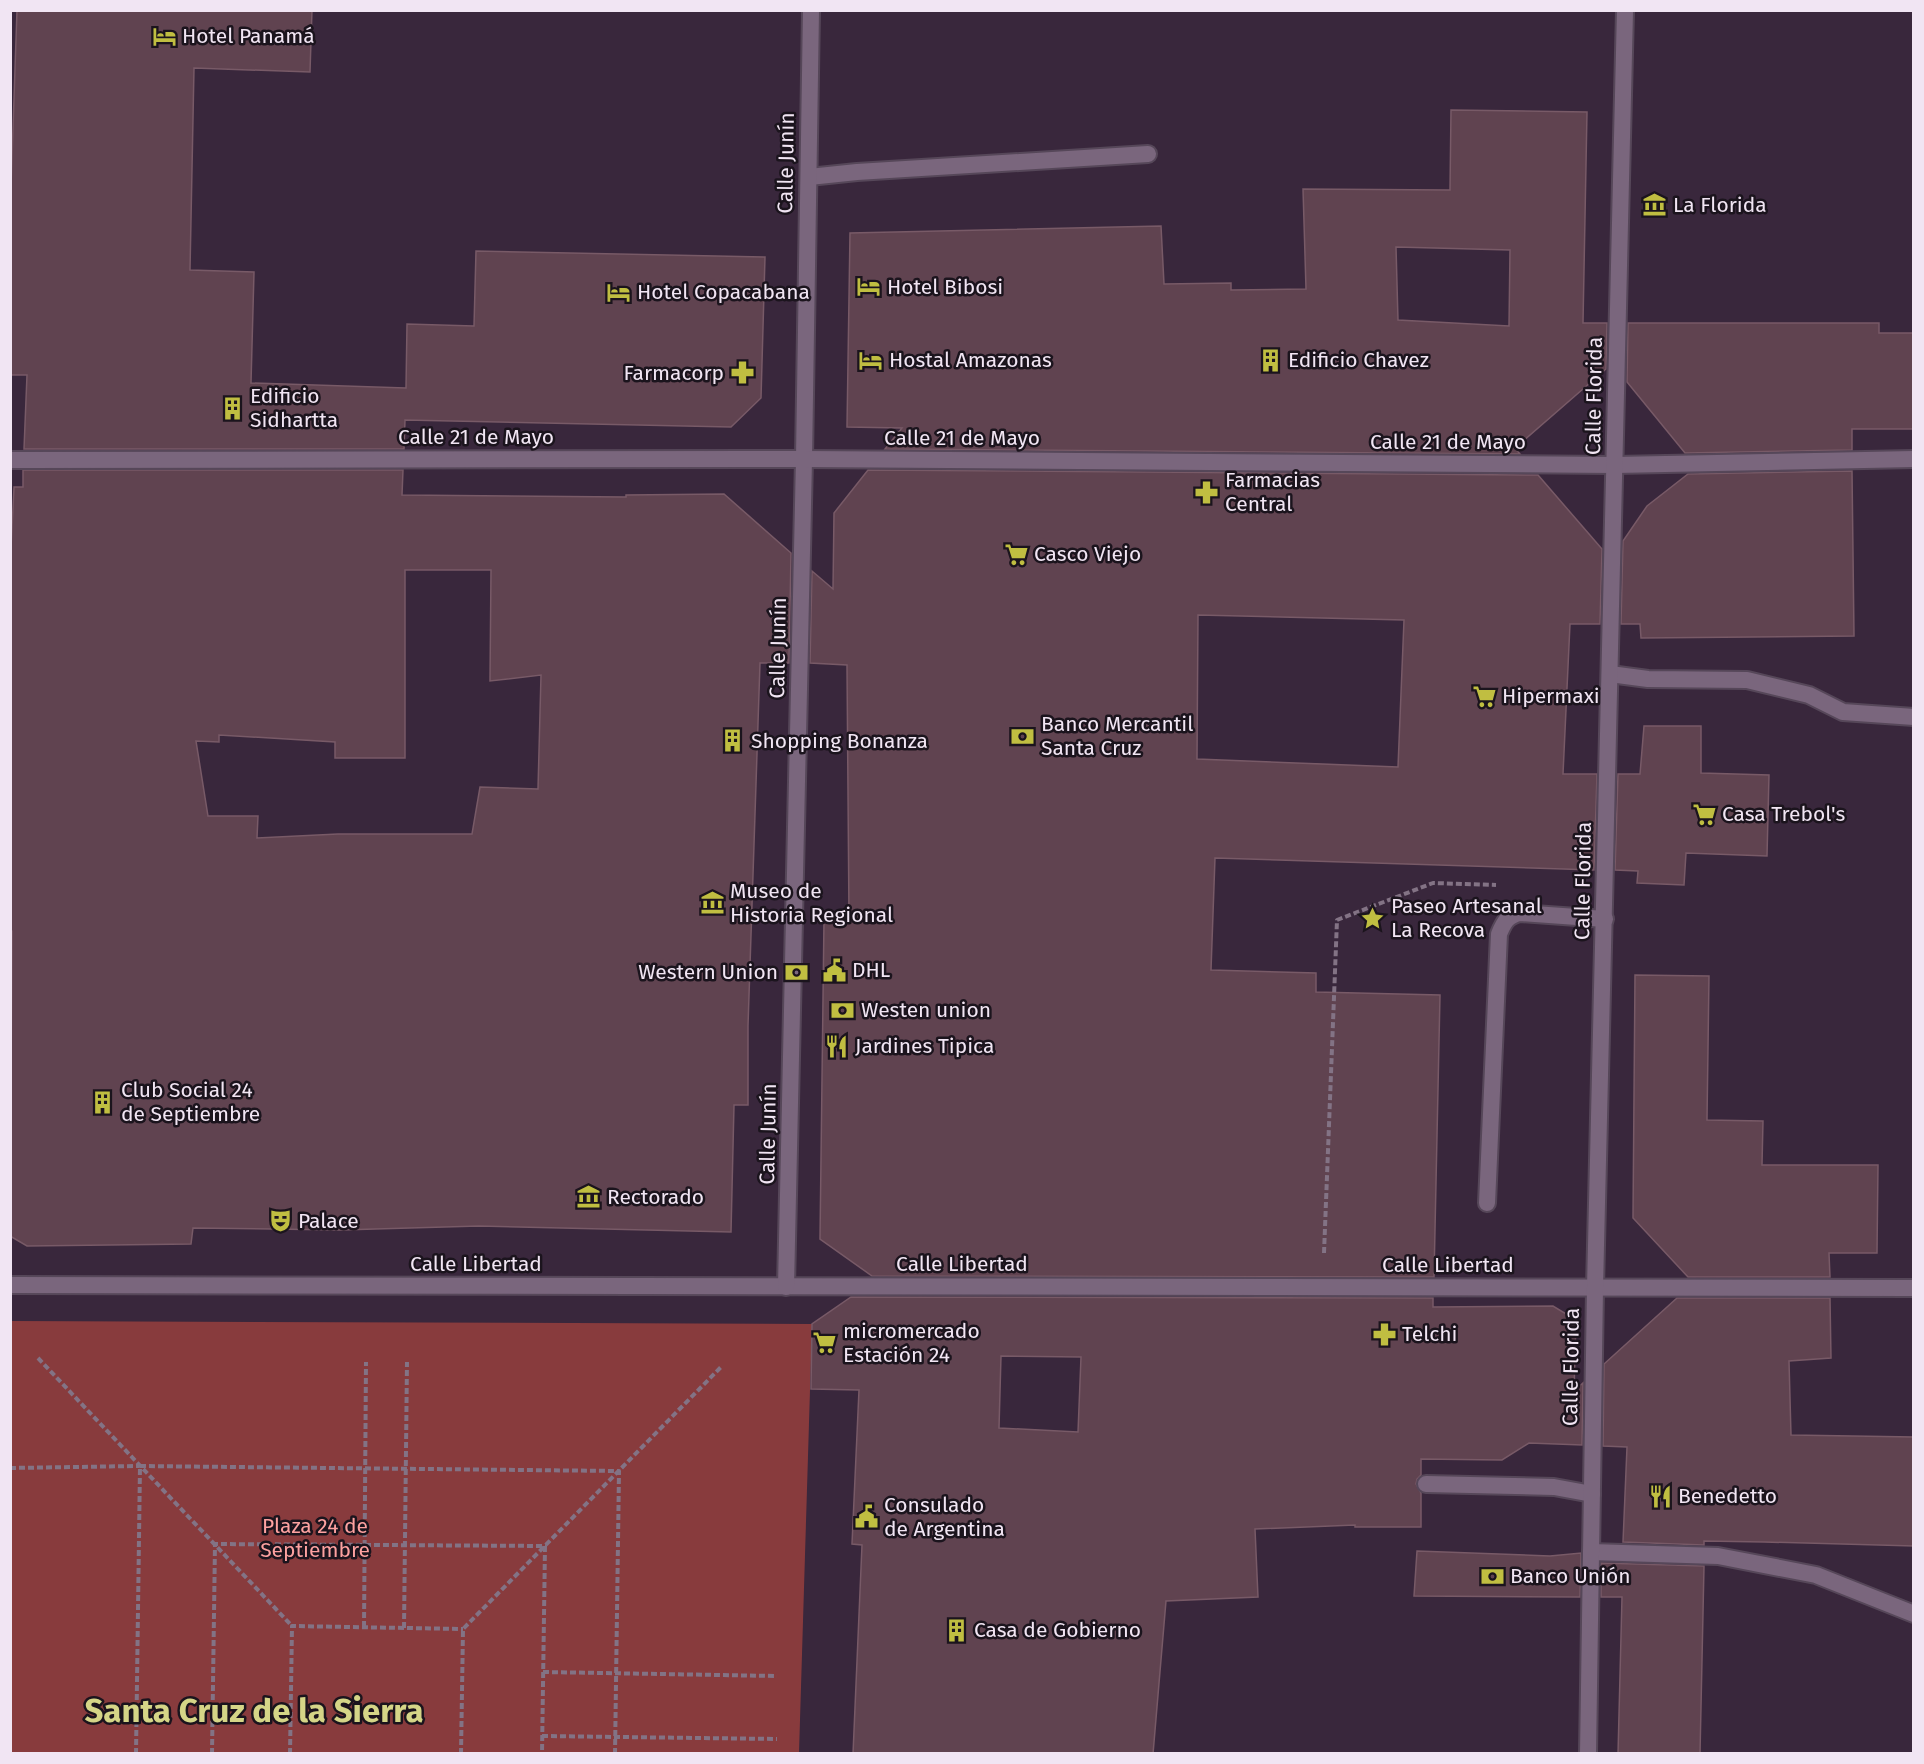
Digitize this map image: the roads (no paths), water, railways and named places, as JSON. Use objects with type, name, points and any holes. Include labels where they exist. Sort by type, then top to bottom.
[{"type":"street","name":"Calle Junín","points":[[786,1287],[811,10]]},
{"type":"street","name":"Calle Florida","points":[[1588,1754],[1595,1288],[1625,10]]},
{"type":"street","points":[[809,177],[1148,154]]},
{"type":"street","name":"Calle 21 de Mayo","points":[[10,460],[804,459],[1615,465],[1914,459]]},
{"type":"street","points":[[1610,674],[1648,679],[1748,680],[1809,695],[1843,712],[1914,717]]},
{"type":"street","points":[[1487,1203],[1499,934],[1505,921],[1512,915],[1520,913],[1605,919]]},
{"type":"street","name":"Calle Libertad","points":[[10,1285],[1914,1288]]},
{"type":"street","points":[[1426,1484],[1554,1486],[1592,1494]]},
{"type":"street","points":[[1591,1552],[1718,1556],[1816,1575],[1914,1614]]},
{"type":"place","name":"Hotel Panamá","points":[[164,36]]},
{"type":"place","name":"La Florida","points":[[1655,205]]},
{"type":"place","name":"Hotel Bibosi","points":[[869,287]]},
{"type":"place","name":"Hotel Copacabana","points":[[619,292]]},
{"type":"place","name":"Hostal Amazonas","points":[[871,360]]},
{"type":"place","name":"Edificio Chavez","points":[[1270,360]]},
{"type":"place","name":"Farmacorp","points":[[742,373]]},
{"type":"place","name":"Edificio Sidhartta","points":[[232,408]]},
{"type":"place","name":"Farmacias Central","points":[[1207,492]]},
{"type":"place","name":"Casco Viejo","points":[[1016,554]]},
{"type":"place","name":"Hipermaxi","points":[[1484,696]]},
{"type":"place","name":"Banco Mercantil Santa Cruz","points":[[1023,736]]},
{"type":"place","name":"Shopping Bonanza","points":[[733,741]]},
{"type":"place","name":"Casa Trebol's","points":[[1704,814]]},
{"type":"place","name":"Museo de Historia Regional","points":[[712,903]]},
{"type":"place","name":"Paseo Artesanal La Recova","points":[[1373,918]]},
{"type":"place","name":"DHL","points":[[834,970]]},
{"type":"place","name":"Western Union","points":[[796,972]]},
{"type":"place","name":"Westen union","points":[[843,1010]]},
{"type":"place","name":"Jardines Tipica","points":[[837,1046]]},
{"type":"place","name":"Club Social 24 de Septiembre","points":[[103,1102]]},
{"type":"place","name":"Rectorado","points":[[589,1197]]},
{"type":"place","name":"Palace","points":[[280,1221]]},
{"type":"place","name":"Telchi","points":[[1384,1334]]},
{"type":"place","name":"micromercado Estación 24","points":[[825,1343]]},
{"type":"place","name":"Benedetto","points":[[1660,1496]]},
{"type":"place","name":"Consulado de Argentina","points":[[866,1517]]},
{"type":"place","name":"Banco Unión","points":[[1492,1576]]},
{"type":"place","name":"Casa de Gobierno","points":[[956,1630]]},
{"type":"district","name":"Santa Cruz de la Sierra","points":[[254,1710]]},
{"type":"park label","name":"Plaza 24 de Septiembre","points":[[315,1538]]}]
